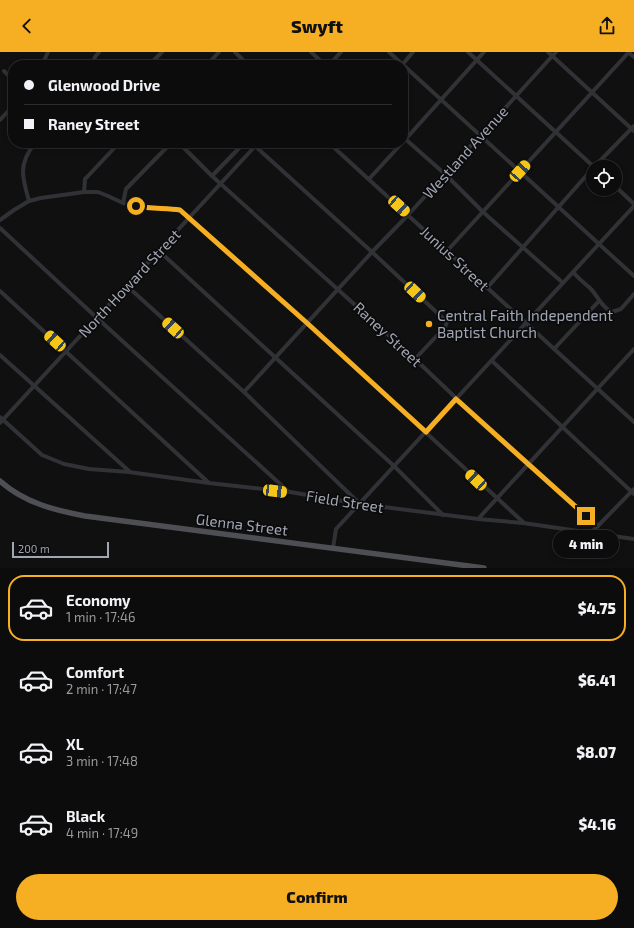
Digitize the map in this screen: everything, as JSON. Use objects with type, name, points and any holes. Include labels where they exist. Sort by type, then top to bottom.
[{"type":"main road","name":"Glenna Street","points":[[2,483],[25,498],[51,509],[85,516],[484,568]]},
{"type":"street","points":[[154,60],[162,52]]},
{"type":"street","points":[[212,60],[219,52]]},
{"type":"street","points":[[235,52],[243,60]]},
{"type":"street","points":[[311,52],[320,60]]},
{"type":"street","points":[[334,60],[341,52]]},
{"type":"street","points":[[389,52],[397,60]]},
{"type":"street","points":[[406,60],[413,52]]},
{"type":"street","points":[[468,52],[586,160]]},
{"type":"street","points":[[408,136],[484,52]]},
{"type":"street","points":[[548,52],[633,129],[601,160]]},
{"type":"street","name":"Westland Avenue","points":[[244,392],[556,52]]},
{"type":"street","points":[[447,251],[629,52],[634,57]]},
{"type":"street","points":[[408,70],[559,206],[634,276]]},
{"type":"street","points":[[4,71],[8,75]]},
{"type":"street","points":[[0,120],[8,111]]},
{"type":"street","points":[[408,144],[444,174],[483,212],[563,283]]},
{"type":"street","points":[[29,201],[24,184],[22,167],[30,148]]},
{"type":"street","points":[[84,192],[85,179],[114,148]]},
{"type":"street","points":[[123,203],[126,189],[166,148]]},
{"type":"street","name":"Raney Street","points":[[184,148],[212,176],[415,359],[456,399],[598,526]]},
{"type":"street","points":[[212,176],[239,148]]},
{"type":"street","name":"North Howard Street","points":[[1,420],[34,387],[253,148]]},
{"type":"street","points":[[259,148],[447,322],[446,326],[415,359]]},
{"type":"street","name":"Junius Street","points":[[335,148],[634,422]]},
{"type":"street","points":[[369,179],[398,148]]},
{"type":"street","points":[[487,288],[586,176]]},
{"type":"street","points":[[0,220],[29,201],[84,192],[98,192],[123,203],[147,208],[180,210],[307,323],[523,523]]},
{"type":"street","points":[[333,548],[336,529],[634,205],[622,193]]},
{"type":"street","points":[[0,228],[97,318],[290,492]]},
{"type":"street","points":[[159,251],[394,466],[443,515]]},
{"type":"street","points":[[573,272],[591,289],[599,301],[612,312],[621,309],[634,294]]},
{"type":"street","points":[[127,286],[244,392],[360,504]]},
{"type":"street","points":[[0,291],[209,483]]},
{"type":"street","points":[[554,349],[599,301]]},
{"type":"street","points":[[478,519],[634,349]]},
{"type":"street","points":[[0,355],[129,472]]},
{"type":"street","points":[[492,361],[633,492],[592,532]]},
{"type":"street","name":"Field Street","points":[[1,420],[42,455],[64,464],[89,469],[129,472],[290,492],[360,504],[443,515],[523,523],[634,539]]},
{"type":"place","name":"Central Faith Independent Baptist Church","points":[[429,324]]},
{"type":"route","points":[[136,206],[180,210],[426,432],[456,399],[586,516]]}]
